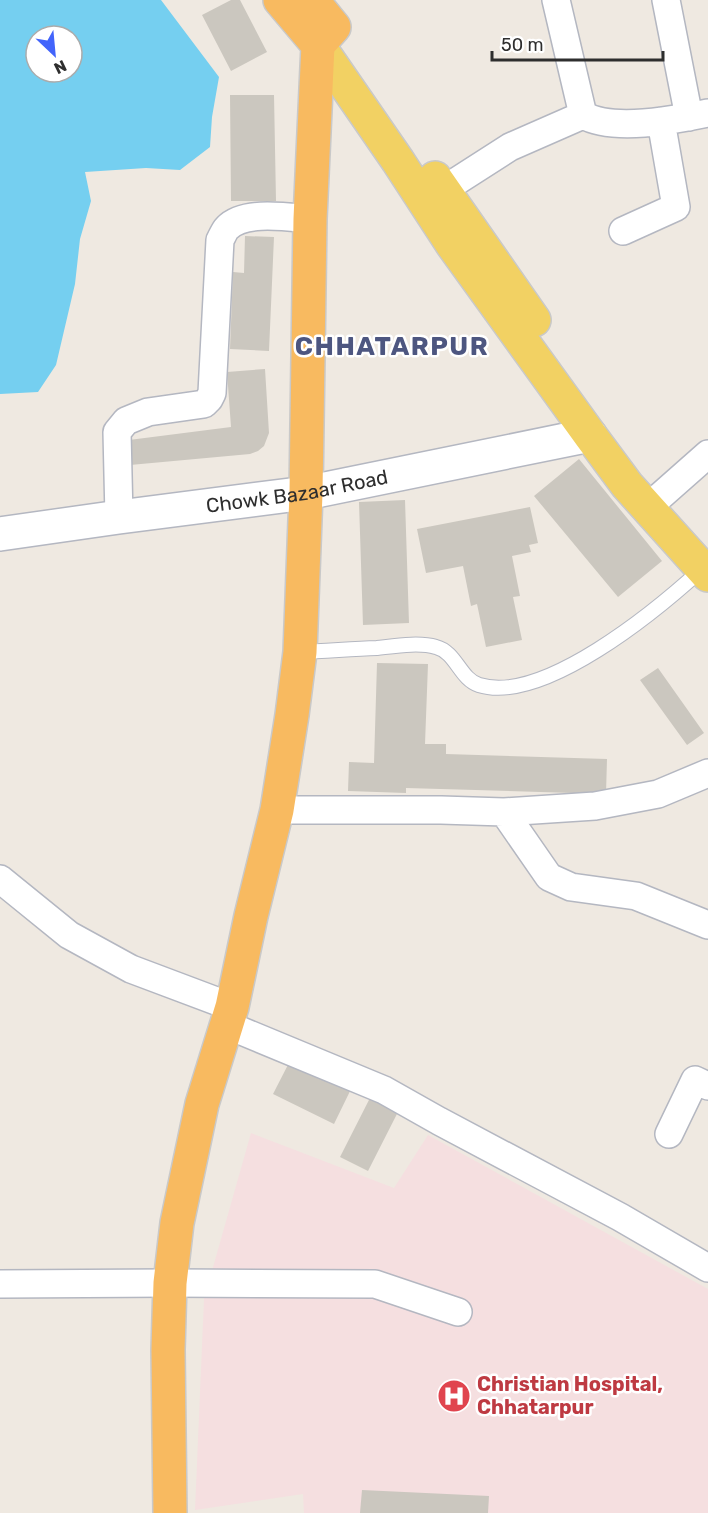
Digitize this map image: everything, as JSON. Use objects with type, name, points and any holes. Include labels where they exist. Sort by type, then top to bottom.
[{"type":"highway","points":[[280,0],[326,36]]},
{"type":"highway","points":[[170,1513],[168,1350],[170,1283],[177,1223],[202,1104],[229,1016],[277,810],[300,652],[306,493],[310,219],[326,36],[312,0]]},
{"type":"main road","points":[[326,36],[443,190],[568,368],[654,501],[706,562]]},
{"type":"main road","points":[[326,36],[352,92],[452,244],[627,485],[654,501]]},
{"type":"main road","name":"Chowk Bazaar Road","points":[[0,534],[306,493],[590,435]]},
{"type":"street","points":[[556,0],[583,115],[592,120],[615,123],[661,121],[699,115],[666,0]]},
{"type":"street","points":[[443,190],[510,147],[583,115]]},
{"type":"street","points":[[623,231],[676,207],[661,121]]},
{"type":"street","points":[[119,517],[117,432],[126,421],[148,412],[204,404],[210,399],[220,240],[227,228],[238,221],[256,216],[310,219]]},
{"type":"street","points":[[654,501],[708,454]]},
{"type":"street","points":[[277,810],[504,812],[595,806],[658,794],[708,772]]},
{"type":"street","points":[[504,812],[549,877],[571,887],[636,896],[708,925]]},
{"type":"street","points":[[0,879],[69,935],[131,969],[384,1090],[620,1217],[708,1268]]},
{"type":"street","points":[[669,1134],[695,1080],[708,1086]]},
{"type":"street","points":[[0,1284],[375,1284],[458,1312]]},
{"type":"lane","points":[[300,652],[413,645],[437,647],[450,655],[461,671],[476,684],[491,688],[514,688],[549,676],[608,644],[629,629],[706,562]]},
{"type":"shaded area","name":"Christian Hospital, Chhatarpur","points":[[251,1133],[394,1188],[428,1135],[708,1289],[708,1513],[304,1513],[303,1494],[195,1510],[204,1299]]},
{"type":"water","points":[[0,0],[161,0],[219,77],[212,117],[210,147],[180,170],[146,168],[85,172],[91,201],[80,239],[75,284],[56,365],[38,392],[0,394]]},
{"type":"building","points":[[231,0],[240,0],[267,52],[231,71],[202,15]]},
{"type":"building","points":[[230,95],[274,95],[276,201],[231,201]]},
{"type":"building","points":[[245,236],[274,237],[269,351],[230,349],[233,272],[244,273]]},
{"type":"building","points":[[265,369],[269,433],[264,446],[258,451],[250,454],[130,465],[129,440],[231,427],[227,372]]},
{"type":"building","points":[[579,459],[662,561],[618,597],[534,496]]},
{"type":"building","points":[[405,500],[409,623],[363,625],[359,502]]},
{"type":"building","points":[[530,507],[538,543],[529,545],[531,552],[512,556],[520,596],[513,597],[522,640],[486,647],[477,604],[471,606],[463,566],[426,573],[417,529]]},
{"type":"building","points":[[377,663],[428,664],[425,744],[446,744],[446,754],[607,759],[606,794],[406,788],[406,793],[348,791],[349,762],[374,763]]},
{"type":"building","points":[[658,668],[704,733],[687,745],[640,680]]},
{"type":"building","points":[[293,1055],[353,1085],[334,1124],[273,1094]]},
{"type":"building","points":[[372,1094],[400,1108],[368,1171],[340,1157]]},
{"type":"building","points":[[362,1490],[489,1496],[488,1513],[360,1513]]},
{"type":"place","name":"Christian Hospital, Chhatarpur","points":[[454,1396]]},
{"type":"district","name":"CHHATARPUR","points":[[392,346]]}]
